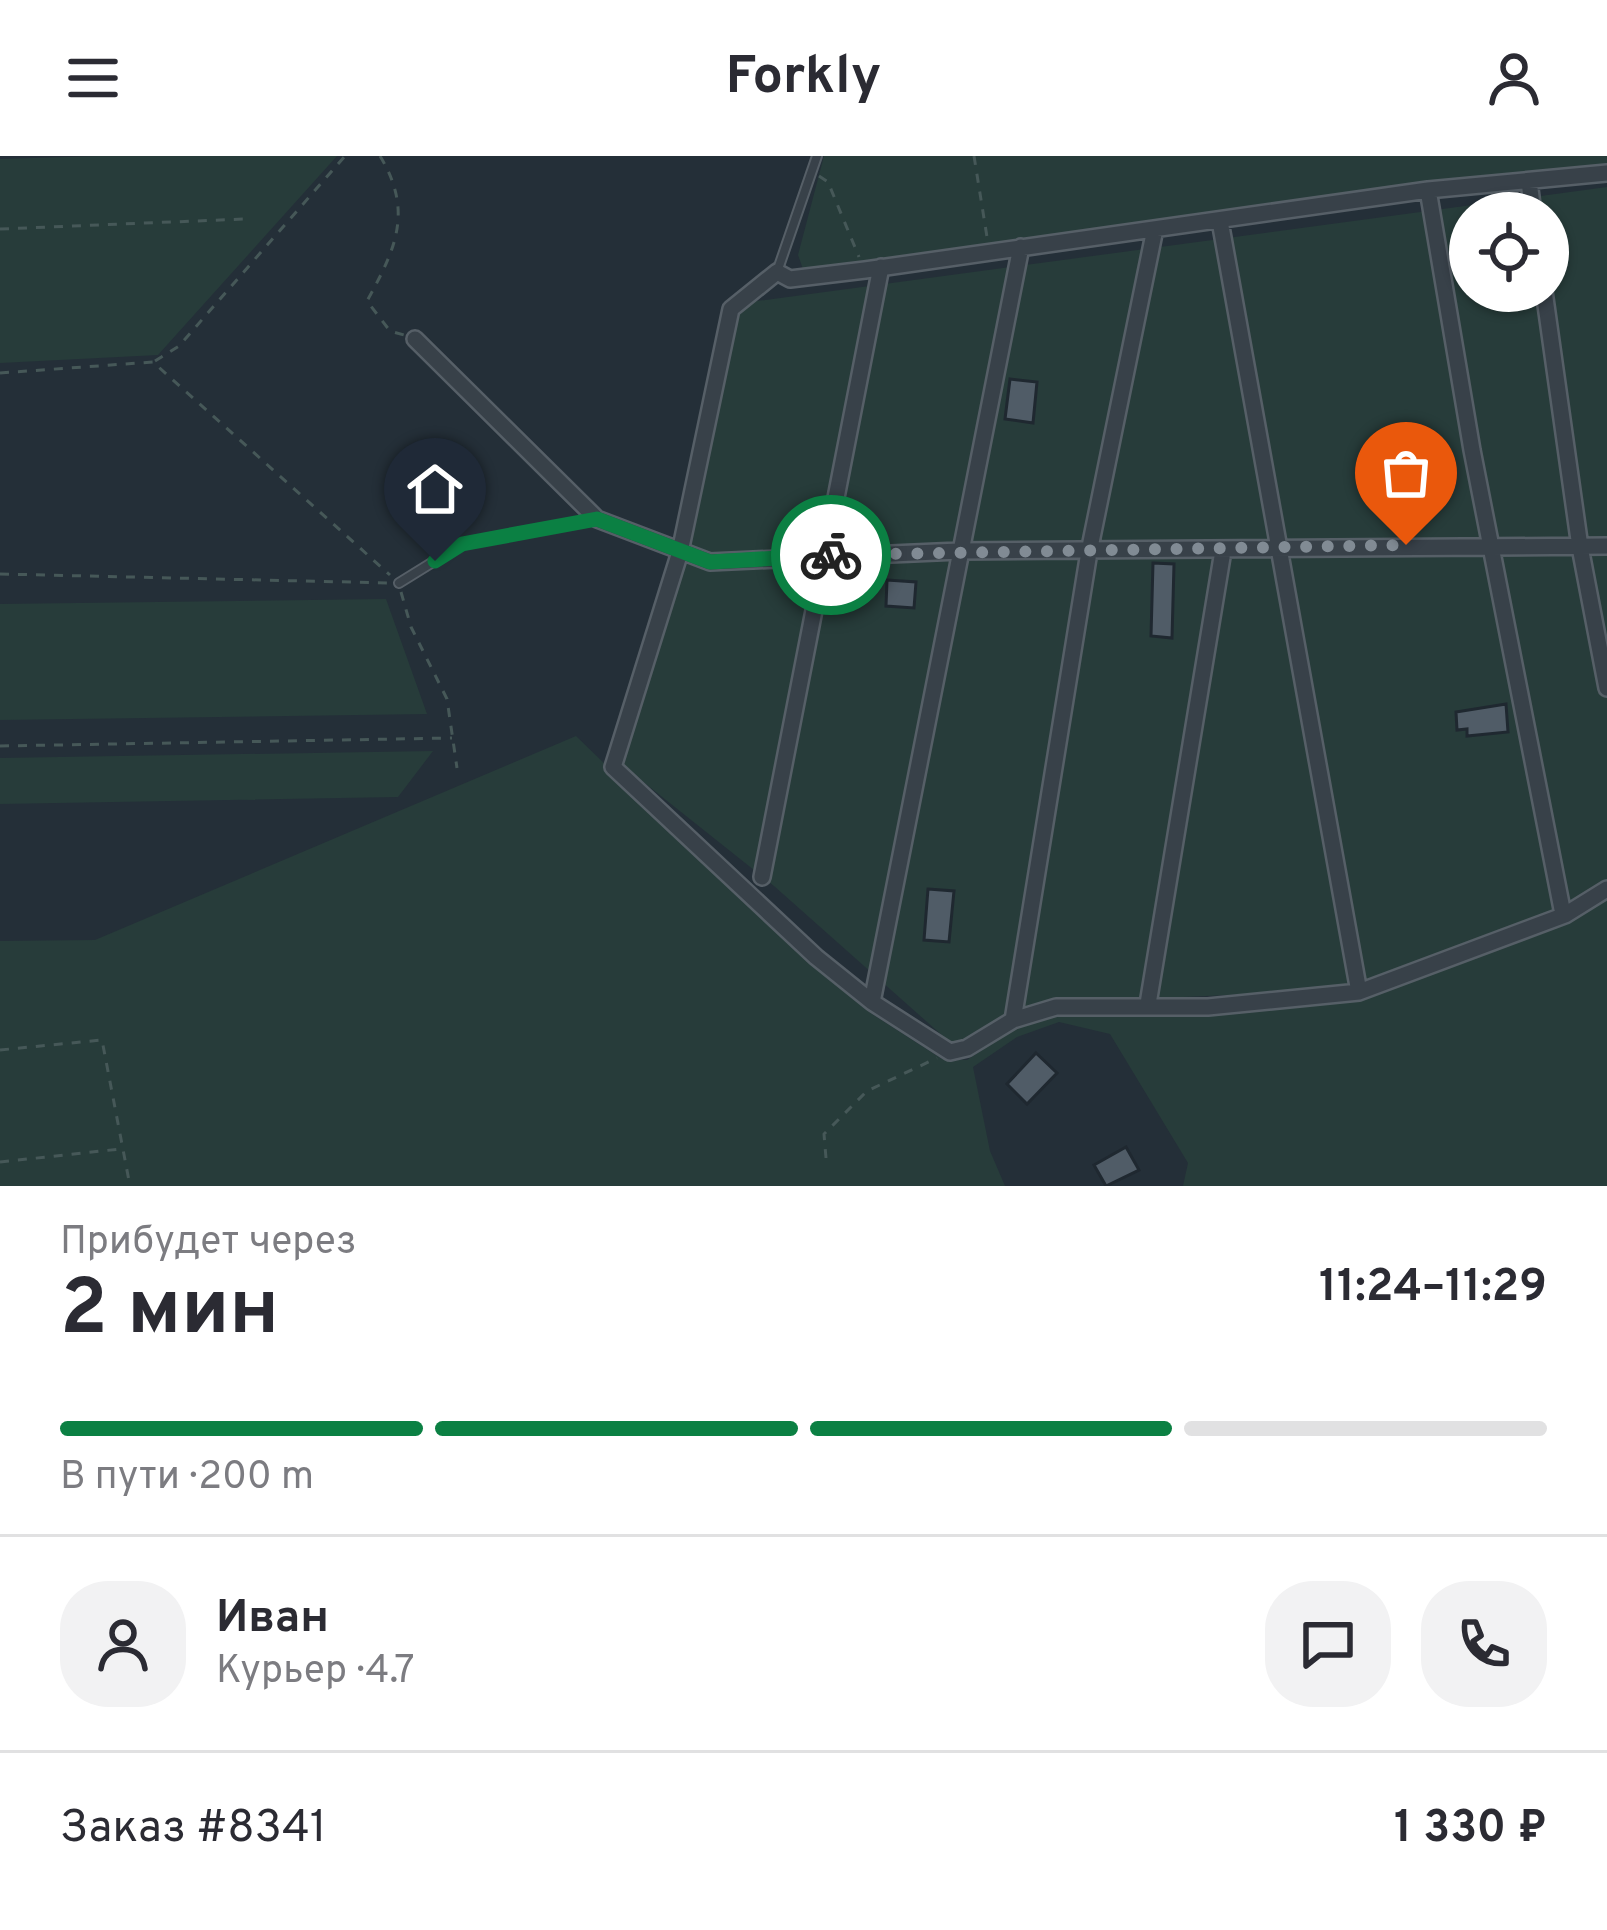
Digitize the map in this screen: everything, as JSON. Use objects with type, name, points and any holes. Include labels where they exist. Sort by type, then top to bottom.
[{"type":"street","points":[[1607,173],[1428,190],[790,278],[777,272],[731,309],[680,552],[613,767],[816,957],[872,1002],[950,1052],[967,1048],[1013,1020],[1056,1007],[1208,1007],[1359,992],[1563,912],[1607,889]]},
{"type":"street","points":[[1528,181],[1530,192]]},
{"type":"street","points":[[1428,190],[1490,544],[1563,912]]},
{"type":"street","points":[[1220,221],[1359,992]]},
{"type":"street","points":[[1013,1020],[1089,552],[1155,229]]},
{"type":"street","points":[[872,1002],[1021,247]]},
{"type":"street","points":[[763,877],[873,268]]},
{"type":"street","points":[[1547,312],[1580,547],[1607,688]]},
{"type":"street","points":[[415,339],[597,519],[710,562],[959,550],[1607,546]]},
{"type":"street","points":[[1148,1004],[1223,551]]},
{"type":"lane","points":[[777,272],[817,156]]},
{"type":"lane","points":[[399,583],[462,544],[597,519]]},
{"type":"path","points":[[0,373],[153,362],[179,346],[345,156]]},
{"type":"path","points":[[380,156],[391,173],[397,247],[368,301],[390,332],[415,339]]},
{"type":"path","points":[[974,156],[990,251]]},
{"type":"path","points":[[813,172],[829,182],[873,268]]},
{"type":"path","points":[[0,229],[244,219]]},
{"type":"path","points":[[153,362],[399,583],[411,627],[447,699],[457,768]]},
{"type":"path","points":[[0,574],[399,583]]},
{"type":"path","points":[[0,746],[452,738]]},
{"type":"path","points":[[0,1050],[102,1040],[130,1186]]},
{"type":"path","points":[[826,1158],[824,1134],[867,1091],[950,1052]]},
{"type":"path","points":[[0,1162],[122,1149]]},
{"type":"green space","points":[[337,156],[158,355],[0,363],[0,159]]},
{"type":"green space","points":[[824,156],[1607,156],[1607,168],[1431,182],[803,269],[798,255]]},
{"type":"green space","points":[[1607,187],[1607,881],[1577,901],[1358,989],[1053,1003],[953,1045],[774,886],[622,765],[736,316],[750,302],[1449,208],[1449,312],[1569,312],[1569,192]]},
{"type":"green space","points":[[386,599],[427,714],[0,720],[0,604]]},
{"type":"green space","points":[[576,736],[810,963],[869,1012],[942,1059],[967,1060],[1014,1029],[1057,1012],[1257,1011],[1360,996],[1563,924],[1607,897],[1607,1186],[1183,1186],[1188,1163],[1110,1034],[1059,1022],[1017,1037],[973,1067],[990,1151],[1005,1186],[0,1186],[0,941],[95,940]]},
{"type":"green space","points":[[433,751],[398,797],[0,804],[0,758]]},
{"type":"building","points":[[1010,379],[1037,382],[1033,423],[1005,419]]},
{"type":"building","points":[[1153,563],[1174,564],[1172,638],[1151,636]]},
{"type":"building","points":[[887,580],[916,582],[914,608],[886,606]]},
{"type":"building","points":[[1506,704],[1508,732],[1467,736],[1467,729],[1457,730],[1456,712]]},
{"type":"building","points":[[928,889],[954,891],[949,942],[924,940]]},
{"type":"building","points":[[1036,1053],[1057,1073],[1027,1104],[1007,1084]]},
{"type":"building","points":[[1126,1147],[1139,1170],[1106,1186],[1094,1165]]},
{"type":"way so far","points":[[831,555],[1406,545]]},
{"type":"route","points":[[435,561],[462,544],[597,519],[710,562],[831,555]]}]
